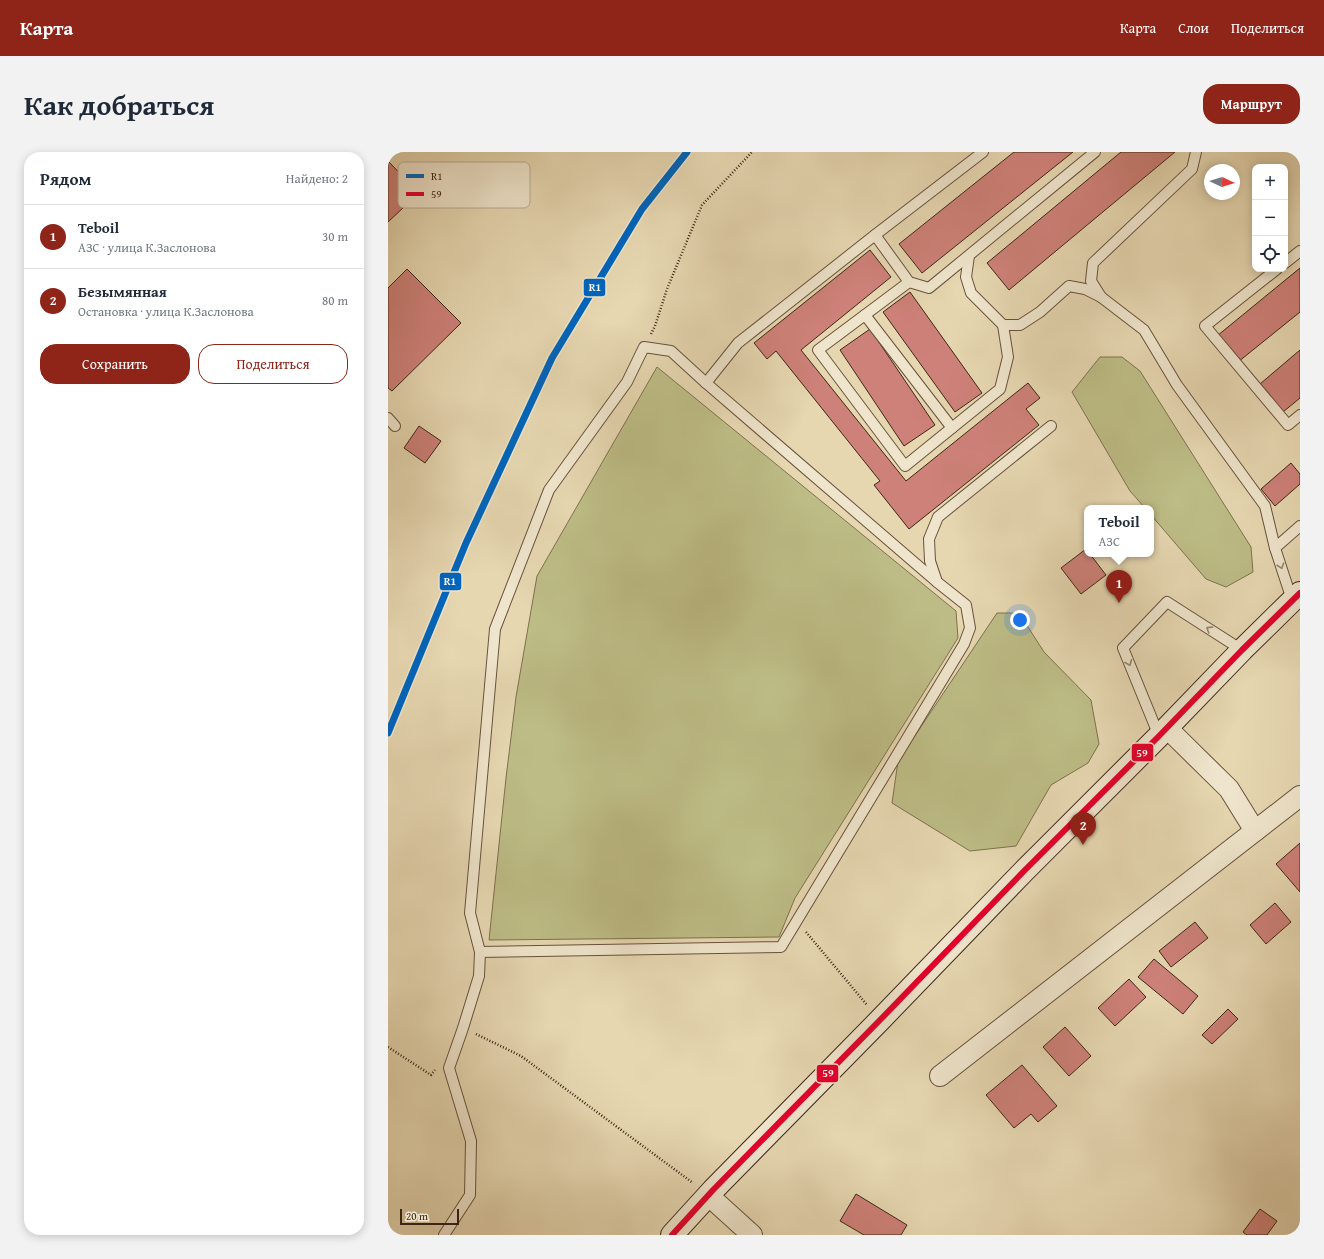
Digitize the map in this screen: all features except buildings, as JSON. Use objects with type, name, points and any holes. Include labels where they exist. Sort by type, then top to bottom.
[{"type":"street","points":[[672,1235],[708,1195],[1024,871],[1296,596]]},
{"type":"street","points":[[1163,732],[1229,789],[1254,831]]},
{"type":"street","points":[[940,1076],[1300,796]]},
{"type":"street","points":[[708,1195],[752,1235]]},
{"type":"lane","points":[[706,383],[738,343],[983,152]]},
{"type":"lane","points":[[875,235],[909,282],[929,288],[1094,152]]},
{"type":"lane","points":[[1101,297],[1091,280],[1093,263],[1192,169],[1196,152]]},
{"type":"lane","points":[[1288,261],[1300,251]]},
{"type":"lane","points":[[909,282],[818,350],[905,466],[1000,389],[1008,358],[1003,325],[971,293],[966,277],[969,256]]},
{"type":"lane","points":[[1273,272],[1205,326],[1288,425],[1300,415]]},
{"type":"lane","points":[[1003,325],[1020,325],[1040,312],[1069,286],[1085,289],[1101,297],[1144,330],[1177,385],[1265,506],[1275,548],[1296,596]]},
{"type":"lane","points":[[864,315],[952,428]]},
{"type":"lane","points":[[444,1235],[470,1195],[471,1141],[449,1068],[479,976],[480,952],[470,913],[495,629],[549,490],[627,382],[644,347],[671,350],[706,383],[937,582],[966,605],[970,628],[964,644],[781,948],[480,952]]},
{"type":"lane","points":[[388,418],[395,426]]},
{"type":"lane","points":[[937,582],[930,561],[929,539],[938,517],[1051,426]]},
{"type":"lane","points":[[1275,548],[1300,526]]},
{"type":"lane","points":[[1163,732],[1123,648],[1167,602],[1242,650]]},
{"type":"path","points":[[644,347],[655,326],[667,289],[702,206],[752,152]]},
{"type":"path","points":[[797,921],[880,1020]]},
{"type":"path","points":[[463,1028],[521,1056],[708,1195]]},
{"type":"path","points":[[388,1047],[431,1075],[435,1069]]},
{"type":"shaded area","points":[[1100,357],[1122,357],[1140,371],[1251,547],[1253,572],[1226,587],[1206,579],[1154,518],[1154,505],[1142,505],[1130,491],[1072,392]]},
{"type":"shaded area","points":[[657,367],[956,611],[958,638],[795,898],[779,937],[489,940],[516,697],[537,576]]},
{"type":"shaded area","points":[[997,613],[1019,613],[1044,652],[1091,700],[1099,744],[1088,763],[1051,785],[1016,846],[970,851],[892,803],[898,761]]},
{"type":"transit line","name":"R1","points":[[388,733],[466,543],[552,358],[642,209],[687,152]]},
{"type":"transit line","name":"59","points":[[672,1235],[713,1190],[1024,871],[1300,593]]},
{"type":"place","name":"Teboil","points":[[1119,603]]},
{"type":"place","name":"Безымянная","points":[[1083,845]]}]
